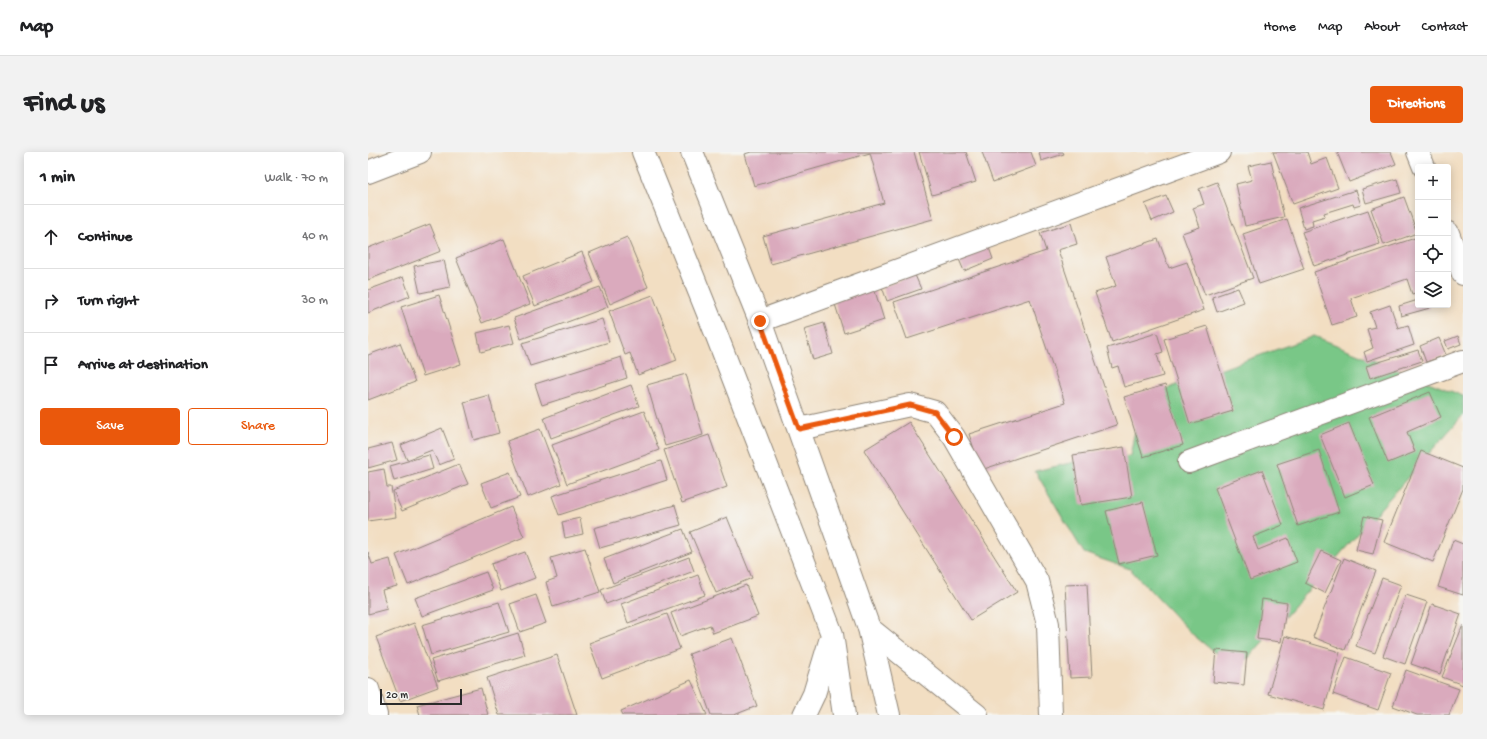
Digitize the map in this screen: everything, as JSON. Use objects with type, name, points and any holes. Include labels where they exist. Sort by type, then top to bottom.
[{"type":"street","points":[[368,172],[420,152]]},
{"type":"street","points":[[643,152],[718,339],[832,634],[844,715]]},
{"type":"street","points":[[692,152],[760,321],[799,429],[869,628],[890,714]]},
{"type":"street","points":[[760,321],[1185,158],[1219,152]]},
{"type":"street","points":[[1418,152],[1423,164]]},
{"type":"street","points":[[1449,236],[1463,274]]},
{"type":"street","points":[[1189,462],[1463,361]]},
{"type":"street","points":[[799,429],[910,405],[935,412],[954,437],[1037,581],[1048,624],[1051,715]]},
{"type":"street","points":[[869,628],[977,715]]},
{"type":"street","points":[[804,715],[814,694],[832,634]]},
{"type":"street","points":[[368,689],[376,715]]},
{"type":"green space","points":[[1314,336],[1463,396],[1463,415],[1237,671],[1191,633],[1130,569],[1084,553],[1035,471],[1075,462],[1130,456],[1141,398]]},
{"type":"building","points":[[751,152],[914,152],[933,219],[771,264],[763,236],[884,203],[870,153],[754,186],[745,154]]},
{"type":"building","points":[[919,152],[966,152],[976,182],[932,195]]},
{"type":"building","points":[[982,152],[1031,152],[1036,166],[993,182]]},
{"type":"building","points":[[1039,152],[1063,152],[1064,154],[1041,161]]},
{"type":"building","points":[[1273,152],[1307,152],[1311,164],[1327,158],[1338,188],[1293,204]]},
{"type":"building","points":[[1337,152],[1391,152],[1396,164],[1349,182]]},
{"type":"building","points":[[1271,161],[1284,217],[1245,226],[1236,184],[1252,180],[1248,166]]},
{"type":"building","points":[[1397,179],[1401,193],[1366,203],[1362,189]]},
{"type":"building","points":[[1217,182],[1253,278],[1205,295],[1182,233],[1200,227],[1193,208],[1204,204],[1199,189]]},
{"type":"building","points":[[1356,190],[1361,205],[1354,207],[1353,204],[1324,213],[1325,216],[1312,220],[1313,226],[1304,229],[1298,208]]},
{"type":"building","points":[[1166,196],[1173,212],[1152,221],[1145,204]]},
{"type":"building","points":[[1404,197],[1415,227],[1415,234],[1384,245],[1371,209]]},
{"type":"building","points":[[1368,210],[1380,244],[1314,266],[1302,232]]},
{"type":"building","points":[[1287,219],[1304,269],[1259,284],[1243,234]]},
{"type":"building","points":[[1071,223],[1077,244],[1058,250],[1117,425],[981,470],[969,434],[1065,403],[1030,299],[907,339],[894,302],[1046,251],[1040,233]]},
{"type":"building","points":[[430,224],[441,251],[368,280],[368,248]]},
{"type":"building","points":[[627,237],[648,287],[610,304],[589,253]]},
{"type":"building","points":[[1415,238],[1415,293],[1412,294],[1407,279],[1351,298],[1357,317],[1332,325],[1314,272]]},
{"type":"building","points":[[504,239],[530,304],[482,323],[456,258]]},
{"type":"building","points":[[1158,239],[1169,268],[1187,262],[1204,310],[1112,342],[1095,293],[1116,286],[1106,257]]},
{"type":"building","points":[[988,245],[993,259],[964,271],[958,257]]},
{"type":"building","points":[[582,252],[594,282],[535,306],[523,276]]},
{"type":"building","points":[[444,260],[450,287],[420,293],[414,266]]},
{"type":"building","points":[[915,275],[921,289],[887,301],[882,287]]},
{"type":"building","points":[[403,277],[410,296],[368,313],[368,290]]},
{"type":"building","points":[[600,287],[608,307],[521,339],[514,318]]},
{"type":"building","points":[[874,288],[884,320],[844,333],[834,301]]},
{"type":"building","points":[[1238,288],[1244,302],[1217,312],[1212,297]]},
{"type":"building","points":[[439,295],[461,364],[423,376],[401,307]]},
{"type":"building","points":[[653,295],[677,360],[638,375],[630,353],[625,355],[609,311]]},
{"type":"building","points":[[1415,301],[1415,308],[1430,308],[1401,316],[1399,306]]},
{"type":"building","points":[[1390,305],[1398,328],[1408,325],[1414,345],[1367,361],[1364,352],[1373,348],[1367,329],[1375,327],[1370,312]]},
{"type":"building","points":[[602,319],[609,342],[530,366],[522,343]]},
{"type":"building","points":[[824,323],[833,354],[813,360],[804,329]]},
{"type":"building","points":[[509,325],[514,343],[481,352],[477,333]]},
{"type":"building","points":[[1207,326],[1233,411],[1190,424],[1164,339]]},
{"type":"building","points":[[1157,333],[1163,352],[1157,354],[1163,376],[1124,387],[1118,366],[1112,368],[1107,348]]},
{"type":"building","points":[[1458,336],[1461,344],[1448,349],[1445,341]]},
{"type":"building","points":[[1439,338],[1446,355],[1426,362],[1420,346]]},
{"type":"building","points":[[400,343],[415,382],[368,400],[368,355]]},
{"type":"building","points":[[1418,350],[1422,361],[1370,378],[1366,366]]},
{"type":"building","points":[[621,357],[627,378],[542,405],[535,384]]},
{"type":"building","points":[[686,374],[703,435],[665,446],[647,385]]},
{"type":"building","points":[[631,385],[639,406],[551,438],[544,418]]},
{"type":"building","points":[[1165,385],[1183,445],[1143,457],[1124,397]]},
{"type":"building","points":[[1430,392],[1441,417],[1407,432],[1415,452],[1388,463],[1369,417]]},
{"type":"building","points":[[489,395],[499,433],[474,440],[464,402]]},
{"type":"building","points":[[644,411],[659,450],[567,484],[552,445]]},
{"type":"building","points":[[909,422],[1017,592],[971,620],[864,450]]},
{"type":"building","points":[[1349,423],[1374,485],[1345,497],[1320,435]]},
{"type":"building","points":[[442,428],[454,459],[439,465],[432,450],[407,460],[401,445]]},
{"type":"building","points":[[540,429],[561,484],[528,497],[507,441]]},
{"type":"building","points":[[709,435],[727,487],[682,503],[664,450]]},
{"type":"building","points":[[392,443],[397,460],[368,468],[368,449]]},
{"type":"building","points":[[1124,447],[1132,497],[1081,505],[1073,455]]},
{"type":"building","points":[[1319,450],[1339,512],[1298,526],[1277,464]]},
{"type":"building","points":[[1421,451],[1463,468],[1463,489],[1433,562],[1384,542]]},
{"type":"building","points":[[429,455],[433,469],[394,481],[390,466]]},
{"type":"building","points":[[661,461],[667,480],[559,515],[552,496]]},
{"type":"building","points":[[459,464],[468,484],[402,511],[393,491]]},
{"type":"building","points":[[384,469],[387,487],[391,487],[396,517],[368,521],[368,472]]},
{"type":"building","points":[[1262,470],[1283,525],[1253,537],[1258,550],[1288,538],[1297,562],[1250,580],[1215,488]]},
{"type":"building","points":[[510,472],[520,497],[491,508],[481,483]]},
{"type":"building","points":[[1143,502],[1157,555],[1119,564],[1106,511]]},
{"type":"building","points":[[675,505],[681,525],[600,548],[594,528]]},
{"type":"building","points":[[511,507],[524,537],[408,585],[396,555]]},
{"type":"building","points":[[1364,516],[1382,520],[1373,554],[1356,550]]},
{"type":"building","points":[[727,517],[752,578],[716,593],[690,532]]},
{"type":"building","points":[[580,518],[583,534],[565,538],[562,522]]},
{"type":"building","points":[[683,529],[692,552],[613,583],[604,559]]},
{"type":"building","points":[[1453,540],[1463,544],[1463,595],[1438,587]]},
{"type":"building","points":[[585,548],[600,592],[553,607],[546,582],[557,578],[551,558]]},
{"type":"building","points":[[1321,551],[1341,560],[1325,593],[1305,583]]},
{"type":"building","points":[[368,552],[372,564],[390,559],[397,586],[382,590],[387,609],[368,614]]},
{"type":"building","points":[[525,552],[535,578],[501,591],[491,564]]},
{"type":"building","points":[[689,557],[694,571],[606,604],[601,590]]},
{"type":"building","points":[[1344,558],[1376,571],[1345,650],[1313,637]]},
{"type":"building","points":[[486,572],[493,590],[422,616],[415,598]]},
{"type":"building","points":[[698,575],[705,595],[628,623],[621,604]]},
{"type":"building","points":[[1382,578],[1401,585],[1375,653],[1356,646]]},
{"type":"building","points":[[1087,584],[1092,677],[1070,678],[1065,585]]},
{"type":"building","points":[[746,585],[758,616],[713,633],[710,625],[680,636],[671,613]]},
{"type":"building","points":[[536,595],[546,623],[520,632],[510,604]]},
{"type":"building","points":[[1406,595],[1427,602],[1405,664],[1383,656]]},
{"type":"building","points":[[1262,599],[1287,603],[1281,642],[1257,639]]},
{"type":"building","points":[[499,602],[509,632],[431,655],[422,625]]},
{"type":"building","points":[[1432,604],[1461,614],[1440,674],[1411,664]]},
{"type":"building","points":[[667,614],[680,649],[602,678],[589,643]]},
{"type":"building","points":[[414,623],[438,687],[400,701],[376,637]]},
{"type":"building","points":[[1463,625],[1463,685],[1442,677]]},
{"type":"building","points":[[518,633],[525,655],[438,681],[431,660]]},
{"type":"building","points":[[1285,636],[1340,652],[1324,710],[1268,694]]},
{"type":"building","points":[[732,638],[757,706],[734,715],[711,715],[689,654]]},
{"type":"building","points":[[1216,650],[1247,653],[1244,685],[1213,682]]},
{"type":"building","points":[[557,655],[577,715],[499,715],[487,678]]},
{"type":"building","points":[[1346,657],[1391,673],[1378,710],[1333,694]]},
{"type":"building","points":[[1406,670],[1459,689],[1449,715],[1417,715],[1393,706]]},
{"type":"building","points":[[691,680],[707,715],[623,715],[621,711]]},
{"type":"building","points":[[481,688],[488,715],[420,715],[417,705]]},
{"type":"route","points":[[760,321],[799,429],[910,405],[935,412],[954,437]]}]
